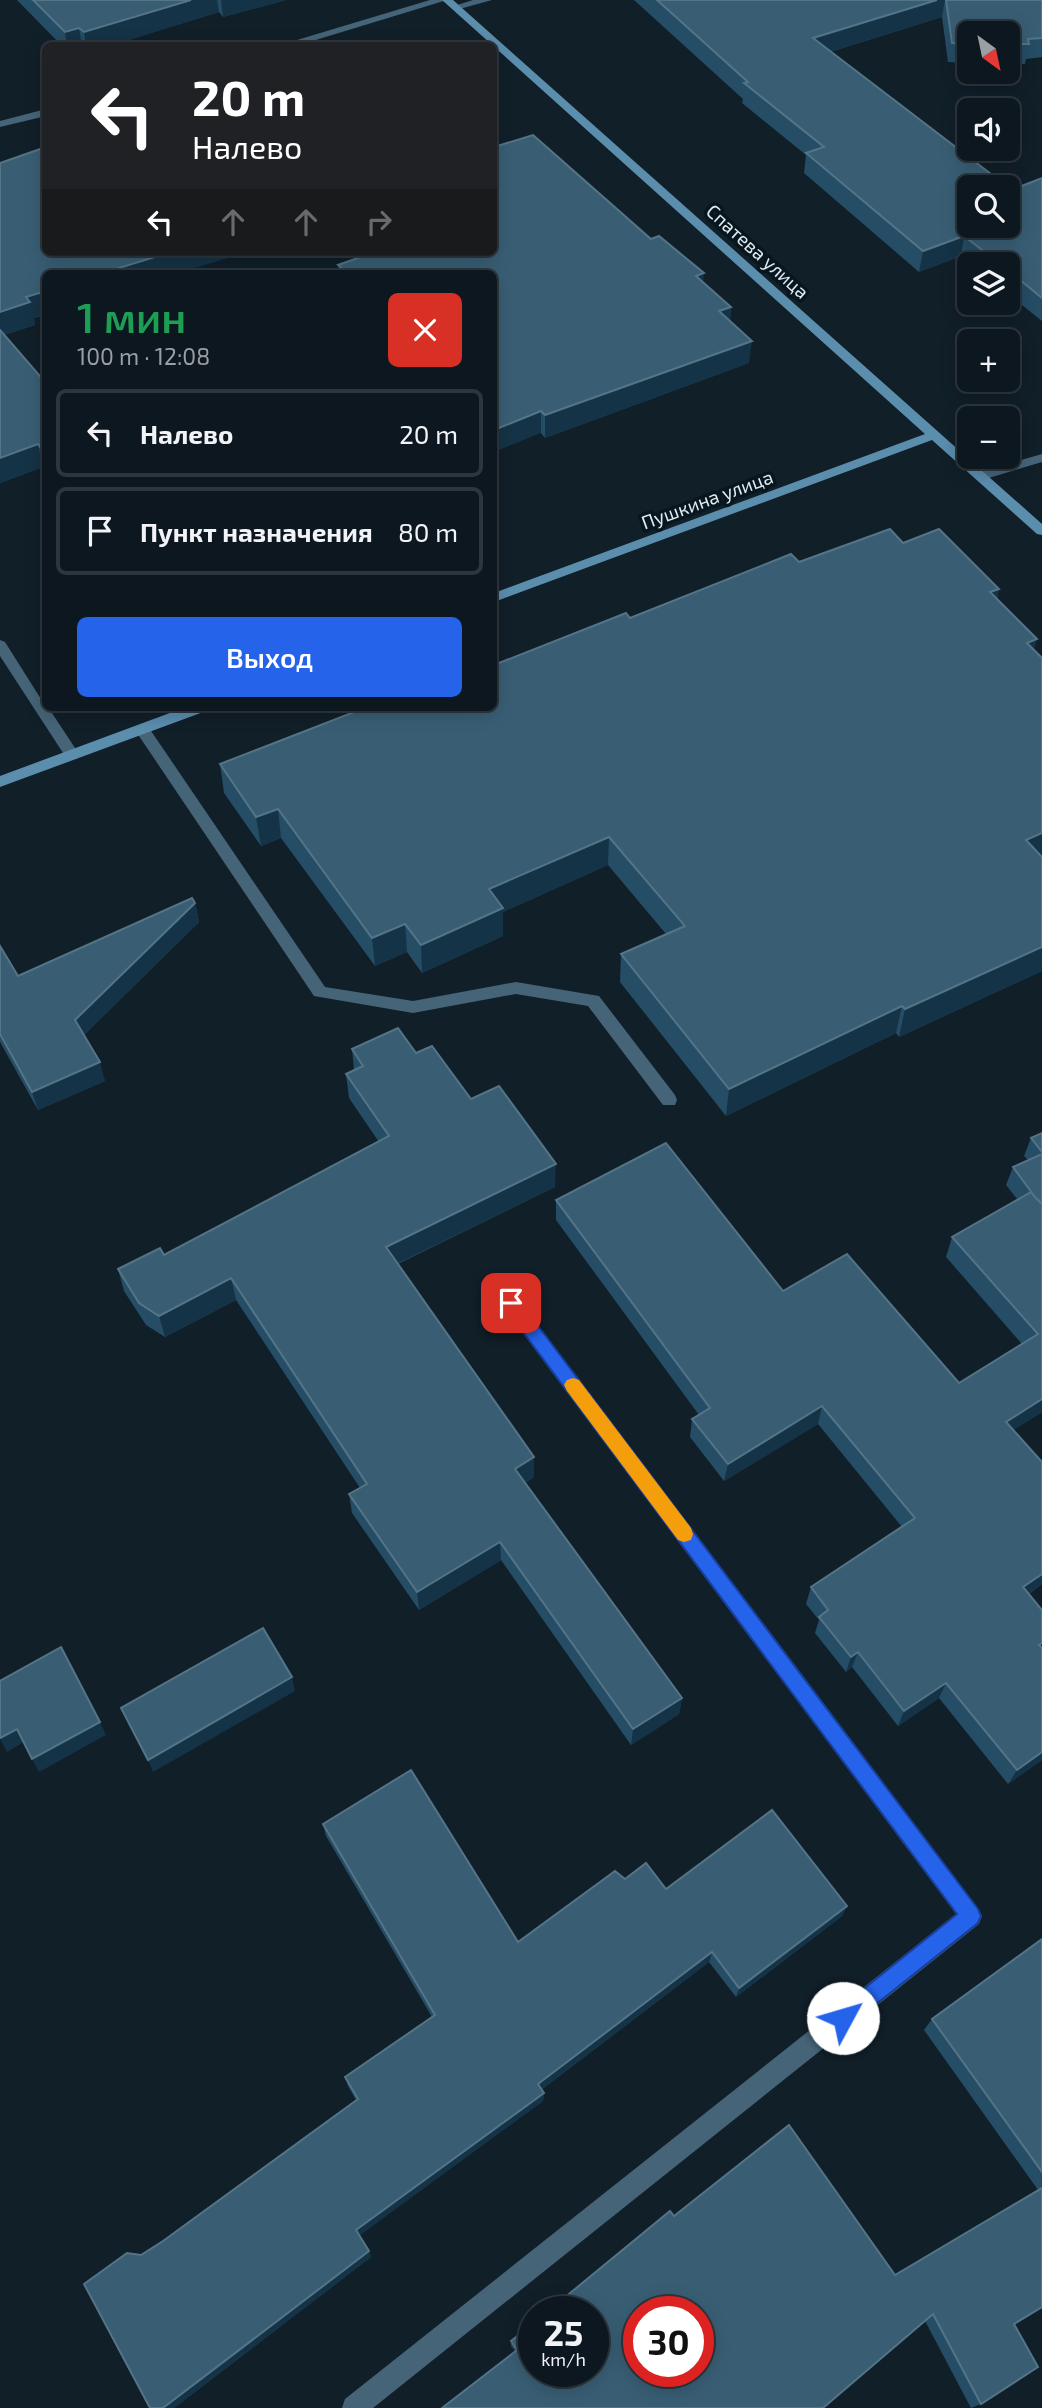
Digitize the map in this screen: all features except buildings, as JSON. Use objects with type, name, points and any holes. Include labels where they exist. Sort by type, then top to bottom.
[{"type":"street","points":[[296,42],[442,0]]},
{"type":"street","points":[[452,4],[487,0]]},
{"type":"street","name":"Спатева улица","points":[[452,4],[494,42]]},
{"type":"street","name":"Спатева улица","points":[[497,44],[1042,531]]},
{"type":"street","points":[[0,124],[42,112]]},
{"type":"street","name":"Пушкина улица","points":[[497,597],[934,435]]},
{"type":"street","points":[[982,476],[1042,458]]},
{"type":"street","points":[[0,645],[42,709]]},
{"type":"street","points":[[43,711],[72,755]]},
{"type":"street","points":[[0,782],[190,711]]},
{"type":"street","points":[[142,729],[320,992],[413,1007],[516,988],[593,1000],[669,1100]]},
{"type":"street","points":[[354,2408],[971,1916],[511,1303]]},
{"type":"slow traffic","points":[[573,1385],[684,1534]]},
{"type":"route","points":[[511,1303],[971,1916],[843,2018]]}]
